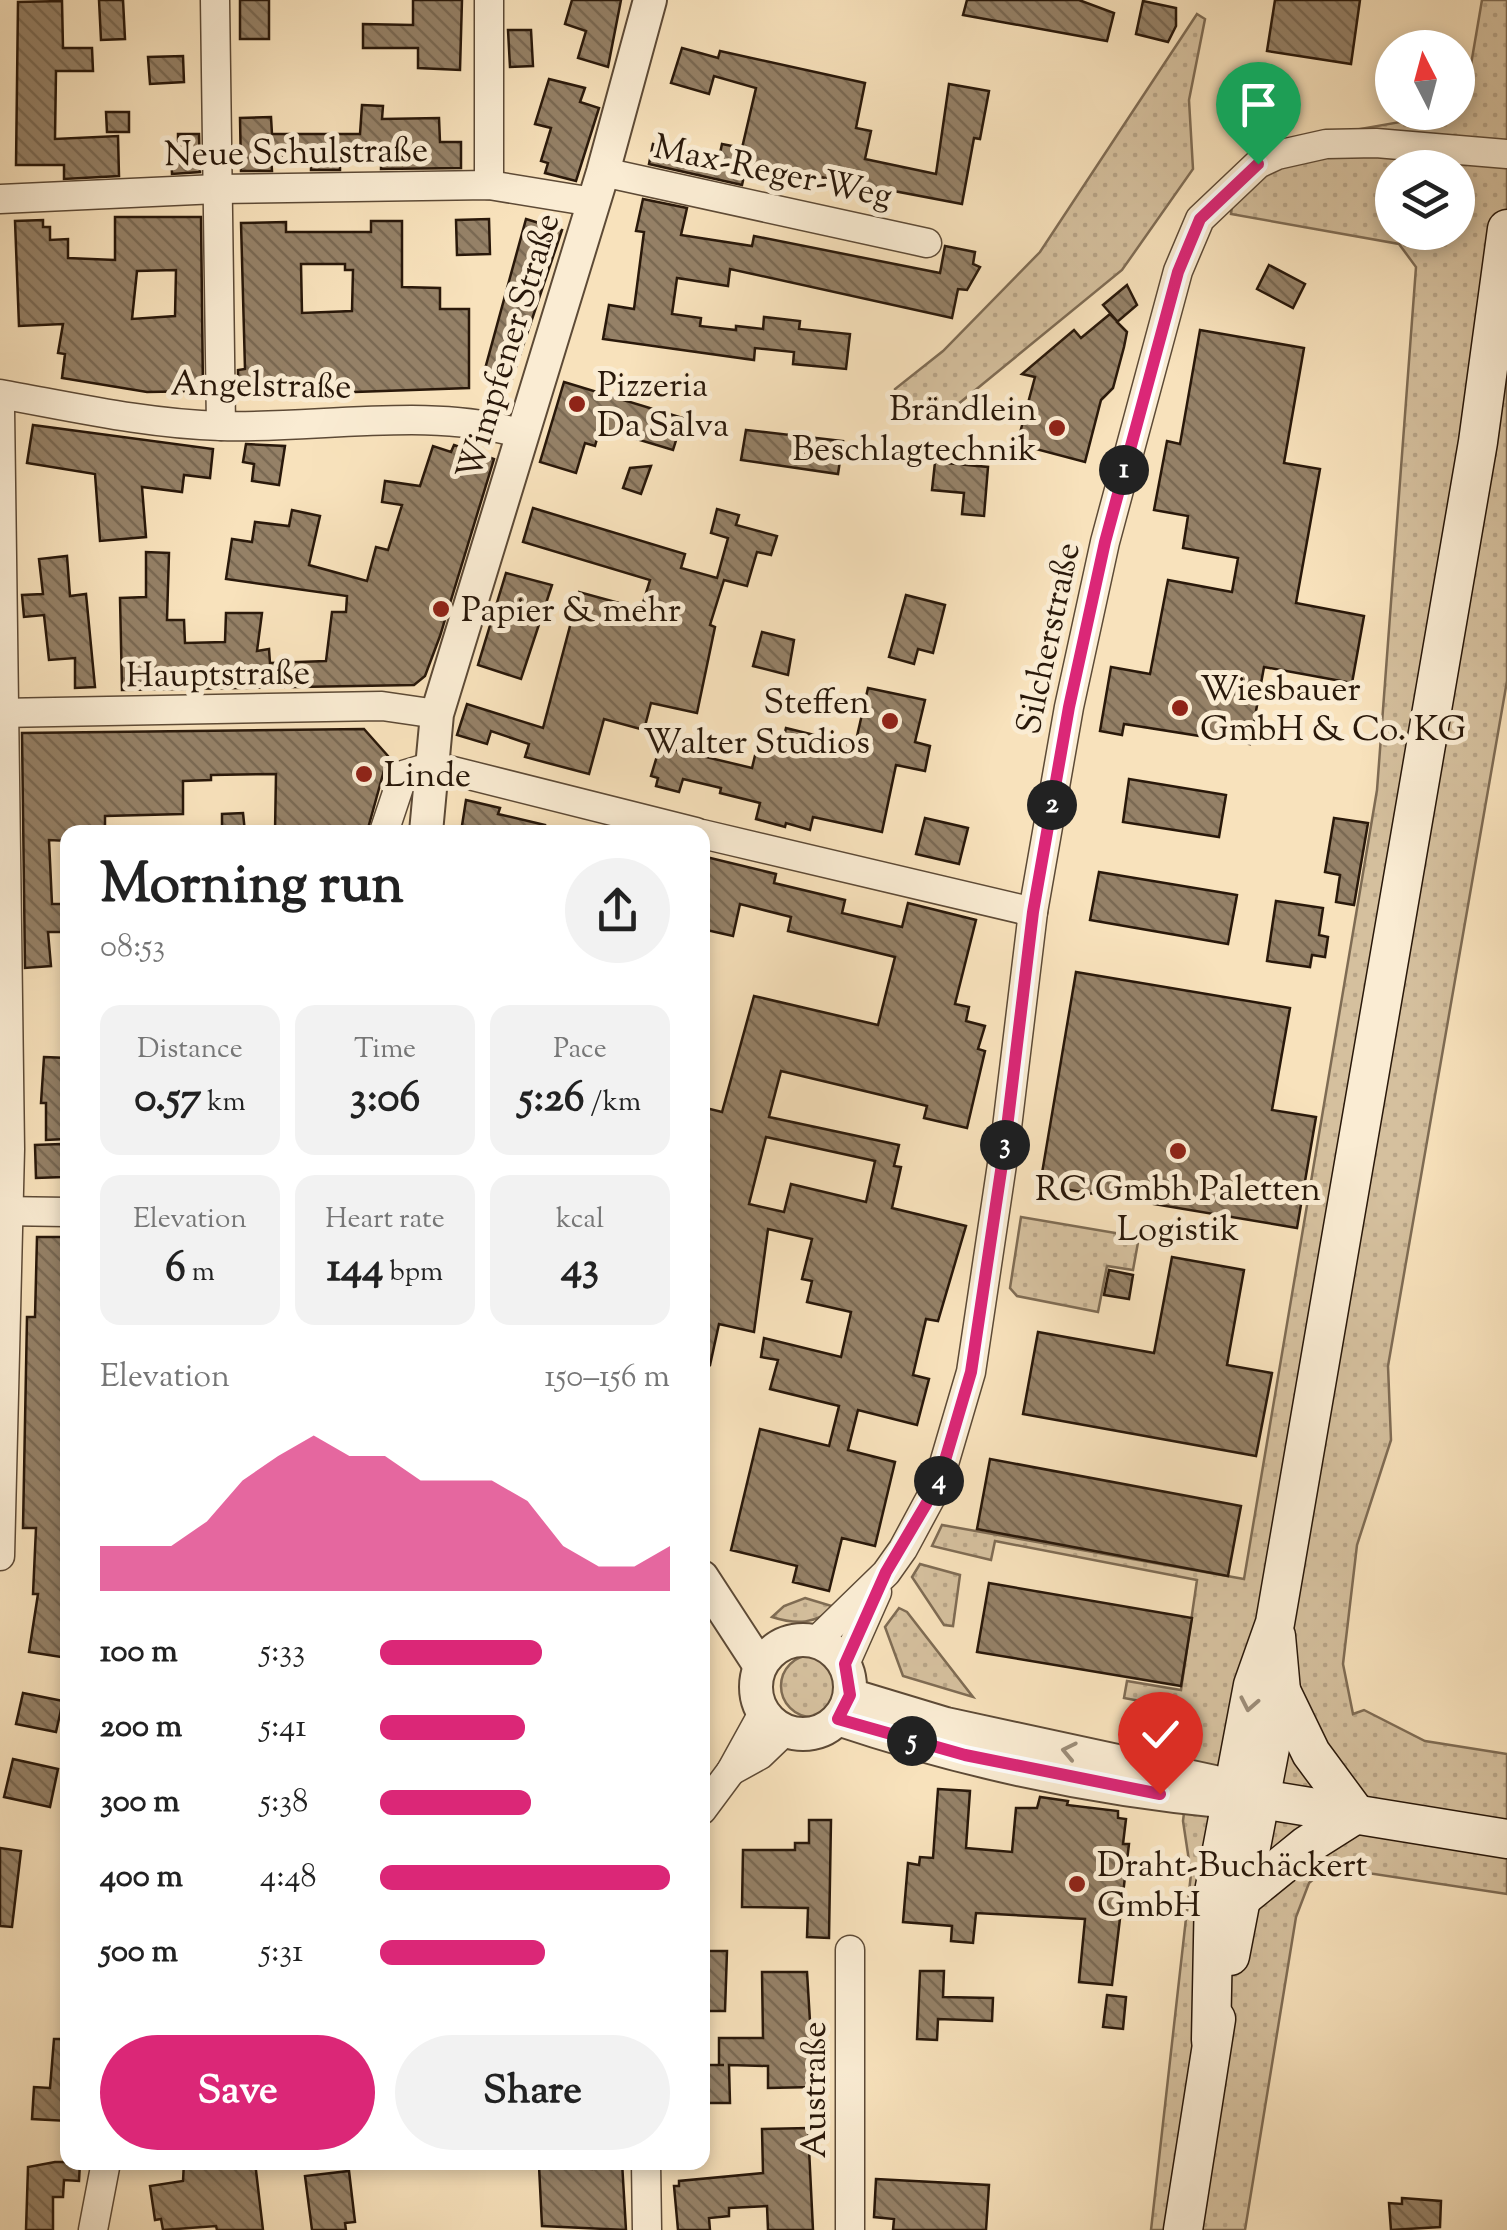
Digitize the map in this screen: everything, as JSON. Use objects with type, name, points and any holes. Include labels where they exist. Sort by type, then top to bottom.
[{"type":"main road","points":[[1184,2230],[1211,2040],[1243,1897],[1241,1796],[1253,1684],[1275,1624],[1478,442],[1507,229]]},
{"type":"main road","points":[[1275,1624],[1280,1691],[1311,1753],[1356,1814]]},
{"type":"main road","points":[[1211,2040],[1214,1892],[1223,1841],[1280,1691]]},
{"type":"main road","points":[[1241,1796],[1507,1839]]},
{"type":"main road","points":[[1243,1897],[1307,1845],[1356,1814]]},
{"type":"street","points":[[215,0],[221,426]]},
{"type":"street","points":[[489,185],[490,0]]},
{"type":"street","name":"Wimpfener Straße","points":[[427,825],[437,714],[598,187],[650,0]]},
{"type":"street","name":"Silcherstraße","points":[[844,1693],[886,1572],[938,1484],[971,1372],[1005,1144],[1033,912],[1105,542],[1178,272],[1200,219],[1258,164],[1326,144],[1507,154]]},
{"type":"street","name":"Neue Schulstraße","points":[[0,199],[216,189],[598,187]]},
{"type":"street","name":"Max-Reger-Weg","points":[[598,187],[928,242]]},
{"type":"street","name":"Angelstraße","points":[[0,394],[137,418],[221,426],[462,422],[520,434]]},
{"type":"street","points":[[0,409],[4,1210],[0,1556]]},
{"type":"street","name":"Hauptstraße","points":[[2,712],[382,706],[437,714]]},
{"type":"street","points":[[386,825],[402,775],[432,766],[659,825]]},
{"type":"street","points":[[710,838],[1033,912]]},
{"type":"street","points":[[4,1210],[60,1212]]},
{"type":"street","name":"Silcherstraße","points":[[816,1641],[886,1572]]},
{"type":"street","points":[[710,1585],[770,1656]]},
{"type":"street","points":[[844,1693],[822,1730],[804,1734],[774,1722],[756,1698],[770,1656],[797,1640],[816,1641],[844,1693],[965,1755],[1184,1798],[1241,1796]]},
{"type":"street","points":[[844,1693],[946,1724],[1241,1796]]},
{"type":"street","points":[[710,1799],[774,1722]]},
{"type":"street","points":[[1184,1798],[1223,1841]]},
{"type":"street","name":"Austraße","points":[[850,1950],[850,2230]]},
{"type":"street","points":[[92,2230],[104,2170]]},
{"type":"street","points":[[646,2170],[647,2230]]},
{"type":"shaded area","points":[[1482,0],[1507,0],[1507,681],[1388,1366],[1391,1440],[1357,1545],[1343,1664],[1353,1714],[1364,1710],[1425,1741],[1507,1754],[1507,1894],[1328,1867],[1309,1883],[1296,1917],[1245,2230],[1151,2230],[1191,1874],[1183,1821],[1194,1730],[1170,1732],[1162,1705],[1124,1698],[1127,1681],[1181,1690],[1197,1580],[995,1541],[991,1560],[932,1546],[942,1525],[1244,1579],[1377,790],[1416,267],[1403,250],[1475,250],[1475,150],[1375,150],[1375,240],[1231,214],[1237,167],[1268,145],[1375,126],[1375,130],[1475,130],[1475,41]]},
{"type":"shaded area","points":[[1197,14],[1205,19],[1189,100],[1193,169],[1122,270],[957,405],[895,420],[895,389],[943,351],[1040,252]]},
{"type":"shaded area","points":[[1021,1217],[1139,1237],[1133,1270],[1107,1266],[1098,1312],[1017,1296],[1010,1288]]},
{"type":"shaded area","points":[[920,1564],[960,1575],[953,1626],[944,1625],[912,1577]]},
{"type":"shaded area","points":[[805,1598],[835,1607],[805,1621],[772,1617],[784,1606]]},
{"type":"shaded area","points":[[899,1608],[907,1612],[973,1697],[903,1676],[885,1627]]},
{"type":"shaded area","points":[[812,1655],[834,1664],[843,1686],[834,1708],[812,1717],[790,1708],[781,1686],[790,1664]]},
{"type":"building","points":[[99,0],[123,0],[125,39],[101,40]]},
{"type":"building","points":[[240,0],[269,0],[269,39],[240,39]]},
{"type":"building","points":[[413,0],[462,0],[460,70],[418,68],[418,48],[363,48],[363,24],[413,25]]},
{"type":"building","points":[[572,0],[621,0],[608,67],[578,58],[586,31],[565,24]]},
{"type":"building","points":[[967,0],[1079,0],[1114,13],[1107,41],[963,15]]},
{"type":"building","points":[[1275,0],[1360,0],[1351,64],[1267,51]]},
{"type":"building","points":[[62,1],[63,48],[92,48],[93,71],[56,71],[55,139],[118,136],[119,176],[64,179],[64,165],[16,165],[18,2]]},
{"type":"building","points":[[1143,1],[1176,8],[1176,26],[1168,42],[1136,34]]},
{"type":"building","points":[[508,30],[531,30],[533,66],[510,67]]},
{"type":"building","points":[[682,48],[718,58],[720,51],[865,83],[856,128],[871,131],[865,159],[936,174],[949,84],[989,91],[980,139],[974,138],[962,204],[747,163],[742,185],[649,164],[653,144],[719,158],[722,144],[742,148],[756,88],[714,76],[709,94],[671,83]]},
{"type":"building","points":[[183,56],[184,82],[150,84],[148,57]]},
{"type":"building","points":[[549,79],[585,88],[580,102],[599,108],[576,181],[545,173],[548,163],[541,161],[551,128],[535,124]]},
{"type":"building","points":[[362,105],[383,106],[382,119],[439,118],[440,142],[461,142],[461,168],[381,169],[381,161],[340,161],[340,170],[311,170],[311,155],[271,156],[272,171],[241,171],[240,118],[271,117],[272,134],[360,134]]},
{"type":"building","points":[[106,112],[129,112],[129,132],[107,132]]},
{"type":"building","points":[[178,134],[199,134],[200,172],[172,174],[171,148],[178,148]]},
{"type":"building","points":[[643,199],[687,208],[681,235],[752,246],[754,236],[940,273],[945,246],[975,252],[973,264],[980,267],[967,290],[958,289],[952,318],[730,269],[728,286],[677,278],[672,314],[701,318],[700,326],[763,329],[764,317],[800,321],[799,329],[850,334],[846,369],[793,364],[794,352],[755,348],[754,360],[603,339],[609,305],[634,309],[644,232],[636,231]]},
{"type":"building","points":[[115,217],[201,217],[203,391],[147,392],[62,378],[65,354],[58,353],[63,324],[19,326],[15,221],[43,220],[43,227],[50,227],[50,240],[68,239],[68,258],[115,260]],"holes":[[[176,270],[175,316],[132,319],[137,271]]]},
{"type":"building","points":[[489,219],[490,254],[457,255],[456,220]]},
{"type":"building","points":[[526,219],[562,230],[512,379],[485,369]]},
{"type":"building","points":[[371,221],[402,221],[402,287],[440,288],[440,309],[469,309],[469,388],[238,396],[238,370],[245,369],[241,223],[286,222],[286,232],[371,232]],"holes":[[[301,264],[345,264],[345,270],[353,270],[352,311],[302,313]]]},
{"type":"building","points":[[1269,265],[1305,284],[1293,308],[1257,289]]},
{"type":"building","points":[[1127,285],[1137,305],[1117,322],[1127,332],[1124,347],[1113,388],[1101,400],[1085,462],[1017,444],[1035,377],[1022,374],[1074,330],[1081,338],[1110,314],[1117,321],[1103,305]]},
{"type":"building","points":[[1200,330],[1304,348],[1284,463],[1320,469],[1296,603],[1364,616],[1352,683],[1264,667],[1250,744],[1124,724],[1122,735],[1100,731],[1111,667],[1150,674],[1168,580],[1232,592],[1238,558],[1183,548],[1188,516],[1154,510],[1167,441],[1180,444]]},
{"type":"building","points":[[564,382],[683,418],[673,450],[600,428],[595,446],[585,443],[576,473],[540,462]]},
{"type":"building","points":[[33,425],[213,449],[210,478],[184,475],[182,492],[142,487],[146,537],[100,541],[95,474],[27,463]]},
{"type":"building","points":[[746,430],[843,441],[838,474],[741,460]]},
{"type":"building","points":[[246,444],[285,446],[279,485],[252,481],[254,464],[243,462]]},
{"type":"building","points":[[454,445],[494,459],[440,636],[425,676],[414,685],[122,690],[120,598],[146,597],[146,552],[169,553],[167,620],[184,620],[185,643],[225,642],[226,613],[262,613],[257,651],[269,649],[270,663],[326,661],[332,612],[346,612],[347,596],[226,579],[232,539],[252,542],[255,522],[289,526],[292,510],[320,516],[309,565],[367,581],[376,547],[388,550],[402,505],[382,502],[385,481],[420,486],[433,446],[451,452]]},
{"type":"building","points":[[935,462],[988,467],[984,516],[962,514],[964,493],[932,490]]},
{"type":"building","points":[[651,466],[641,494],[623,488],[630,468]]},
{"type":"building","points":[[533,508],[685,554],[681,568],[717,578],[728,538],[711,533],[717,509],[739,515],[736,525],[777,536],[771,555],[757,552],[747,586],[724,580],[710,625],[715,627],[697,713],[651,703],[644,730],[604,719],[589,774],[525,757],[529,744],[491,731],[487,744],[457,735],[467,704],[543,728],[579,592],[641,609],[650,580],[523,542]]},
{"type":"building","points":[[67,556],[70,596],[86,594],[95,687],[75,688],[75,658],[49,660],[44,615],[24,617],[22,595],[43,594],[39,559]]},
{"type":"building","points":[[506,573],[552,585],[521,679],[478,665]]},
{"type":"building","points":[[906,595],[945,605],[933,653],[918,649],[914,664],[889,657]]},
{"type":"building","points":[[762,632],[794,640],[788,675],[753,666]]},
{"type":"building","points":[[868,688],[925,700],[915,742],[930,746],[925,771],[896,765],[882,832],[813,817],[810,830],[786,823],[785,827],[756,819],[760,803],[720,793],[721,788],[683,779],[679,792],[656,786],[658,778],[651,776],[660,746],[752,768],[760,735],[783,740],[786,728],[855,745]]},
{"type":"building","points":[[364,729],[388,756],[369,825],[275,825],[276,774],[211,775],[211,780],[183,781],[183,814],[105,816],[105,825],[60,825],[60,841],[49,840],[52,904],[60,904],[60,932],[48,932],[51,966],[25,968],[22,733]]},
{"type":"building","points":[[1129,779],[1226,795],[1219,837],[1123,822]]},
{"type":"building","points":[[466,800],[500,808],[498,814],[545,825],[462,825]]},
{"type":"building","points":[[243,813],[244,825],[222,825],[222,814]]},
{"type":"building","points":[[925,818],[968,828],[959,864],[916,854]]},
{"type":"building","points":[[1334,818],[1368,823],[1354,905],[1336,902],[1340,875],[1325,872]]},
{"type":"building","points":[[710,858],[776,874],[774,883],[845,900],[842,913],[902,927],[908,903],[976,920],[955,1004],[969,1007],[966,1021],[985,1026],[978,1049],[985,1051],[967,1128],[924,1118],[927,1106],[781,1071],[769,1117],[899,1145],[894,1166],[901,1167],[892,1208],[966,1226],[938,1321],[926,1319],[913,1375],[929,1379],[917,1425],[858,1410],[848,1450],[895,1462],[875,1546],[842,1538],[829,1591],[793,1582],[797,1566],[731,1550],[760,1429],[829,1446],[839,1406],[770,1389],[778,1360],[761,1357],[764,1338],[841,1357],[851,1312],[807,1302],[812,1281],[802,1279],[812,1239],[768,1229],[754,1332],[719,1324],[710,1365],[710,1109],[722,1112],[754,996],[878,1025],[895,957],[788,931],[791,917],[740,904],[733,936],[710,931]],"holes":[[[766,1137],[875,1161],[866,1202],[791,1184],[784,1212],[749,1204]]]},
{"type":"building","points":[[1099,872],[1237,895],[1228,944],[1090,920]]},
{"type":"building","points":[[1276,901],[1323,908],[1319,935],[1328,937],[1325,957],[1312,955],[1310,967],[1267,961]]},
{"type":"building","name":"RC Gmbh Paletten Logistik","points":[[1076,972],[1290,1008],[1272,1110],[1316,1117],[1297,1228],[1040,1185]]},
{"type":"building","points":[[44,1057],[60,1058],[60,1139],[46,1140],[46,1103],[41,1103]]},
{"type":"building","points":[[60,1144],[60,1177],[36,1178],[35,1145]]},
{"type":"building","points":[[37,1237],[60,1237],[60,1657],[29,1652],[38,1594],[33,1594],[36,1528],[23,1528],[27,1317],[35,1317]]},
{"type":"building","points":[[1172,1257],[1244,1270],[1227,1365],[1272,1373],[1256,1456],[1023,1414],[1038,1332],[1154,1353]]},
{"type":"building","points":[[1109,1270],[1133,1275],[1129,1299],[1104,1295]]},
{"type":"building","points":[[990,1459],[1241,1506],[1228,1576],[977,1529]]},
{"type":"building","points":[[989,1583],[1192,1618],[1181,1686],[977,1652]]},
{"type":"building","points":[[23,1693],[60,1700],[56,1732],[16,1724]]},
{"type":"building","points":[[13,1759],[58,1769],[50,1807],[4,1797]]},
{"type":"building","points":[[938,1789],[970,1791],[966,1848],[1012,1852],[1016,1808],[1037,1808],[1040,1797],[1068,1801],[1067,1805],[1118,1811],[1118,1818],[1126,1819],[1123,1844],[1129,1844],[1112,1985],[1079,1982],[1085,1919],[976,1913],[973,1943],[951,1941],[952,1926],[903,1922],[908,1863],[919,1865],[920,1857],[933,1858]]},
{"type":"building","points":[[809,1820],[831,1820],[829,1938],[807,1937],[808,1908],[742,1907],[743,1850],[795,1850],[795,1843],[809,1843]]},
{"type":"building","points":[[0,1848],[21,1851],[12,1927],[0,1926]]},
{"type":"building","points":[[710,1951],[727,1951],[725,2011],[710,2011]]},
{"type":"building","points":[[920,1971],[944,1971],[943,1997],[993,1998],[992,2021],[938,2019],[937,2040],[917,2039]]},
{"type":"building","points":[[762,1972],[807,1972],[814,2087],[768,2088],[768,2066],[729,2065],[730,2103],[710,2103],[710,2065],[719,2065],[719,2038],[763,2038]]},
{"type":"building","points":[[1107,1995],[1126,1997],[1123,2029],[1103,2027]]},
{"type":"building","points":[[54,2039],[60,2039],[60,2121],[32,2119],[34,2087],[50,2088]]},
{"type":"building","points":[[808,2128],[813,2230],[768,2230],[767,2206],[729,2208],[729,2216],[709,2218],[710,2230],[678,2230],[674,2186],[679,2186],[679,2181],[763,2173],[762,2129]]},
{"type":"building","points":[[60,2162],[60,2170],[80,2170],[79,2181],[64,2180],[63,2197],[53,2197],[53,2230],[26,2230],[28,2167]]},
{"type":"building","points":[[184,2170],[256,2170],[263,2230],[217,2230],[216,2226],[163,2230],[161,2219],[155,2220],[150,2186],[183,2181]]},
{"type":"building","points":[[539,2170],[622,2170],[626,2230],[542,2226]]},
{"type":"building","points":[[349,2171],[355,2222],[345,2223],[346,2230],[312,2230],[305,2176]]},
{"type":"building","points":[[876,2179],[989,2185],[986,2230],[893,2230],[894,2219],[874,2217]]},
{"type":"building","points":[[1402,2198],[1441,2201],[1440,2227],[1391,2230],[1389,2203],[1402,2204]]},
{"type":"place","name":"Pizzeria Da Salva","points":[[577,404]]},
{"type":"place","name":"Brändlein Beschlagtechnik","points":[[1057,428]]},
{"type":"place","name":"Papier & mehr","points":[[441,609]]},
{"type":"place","name":"Wiesbauer GmbH & Co. KG","points":[[1180,708]]},
{"type":"place","name":"Steffen Walter Studios","points":[[890,721]]},
{"type":"place","name":"Linde","points":[[364,774]]},
{"type":"place","name":"RC Gmbh Paletten Logistik","points":[[1178,1151]]},
{"type":"place","name":"Draht-Buchäckert GmbH","points":[[1077,1884]]},
{"type":"route","points":[[1160,1794],[965,1755],[838,1719],[850,1695],[845,1664],[886,1572],[903,1550],[938,1484],[971,1372],[1005,1144],[1033,912],[1069,707],[1105,542],[1178,272],[1200,219],[1258,164]]}]
